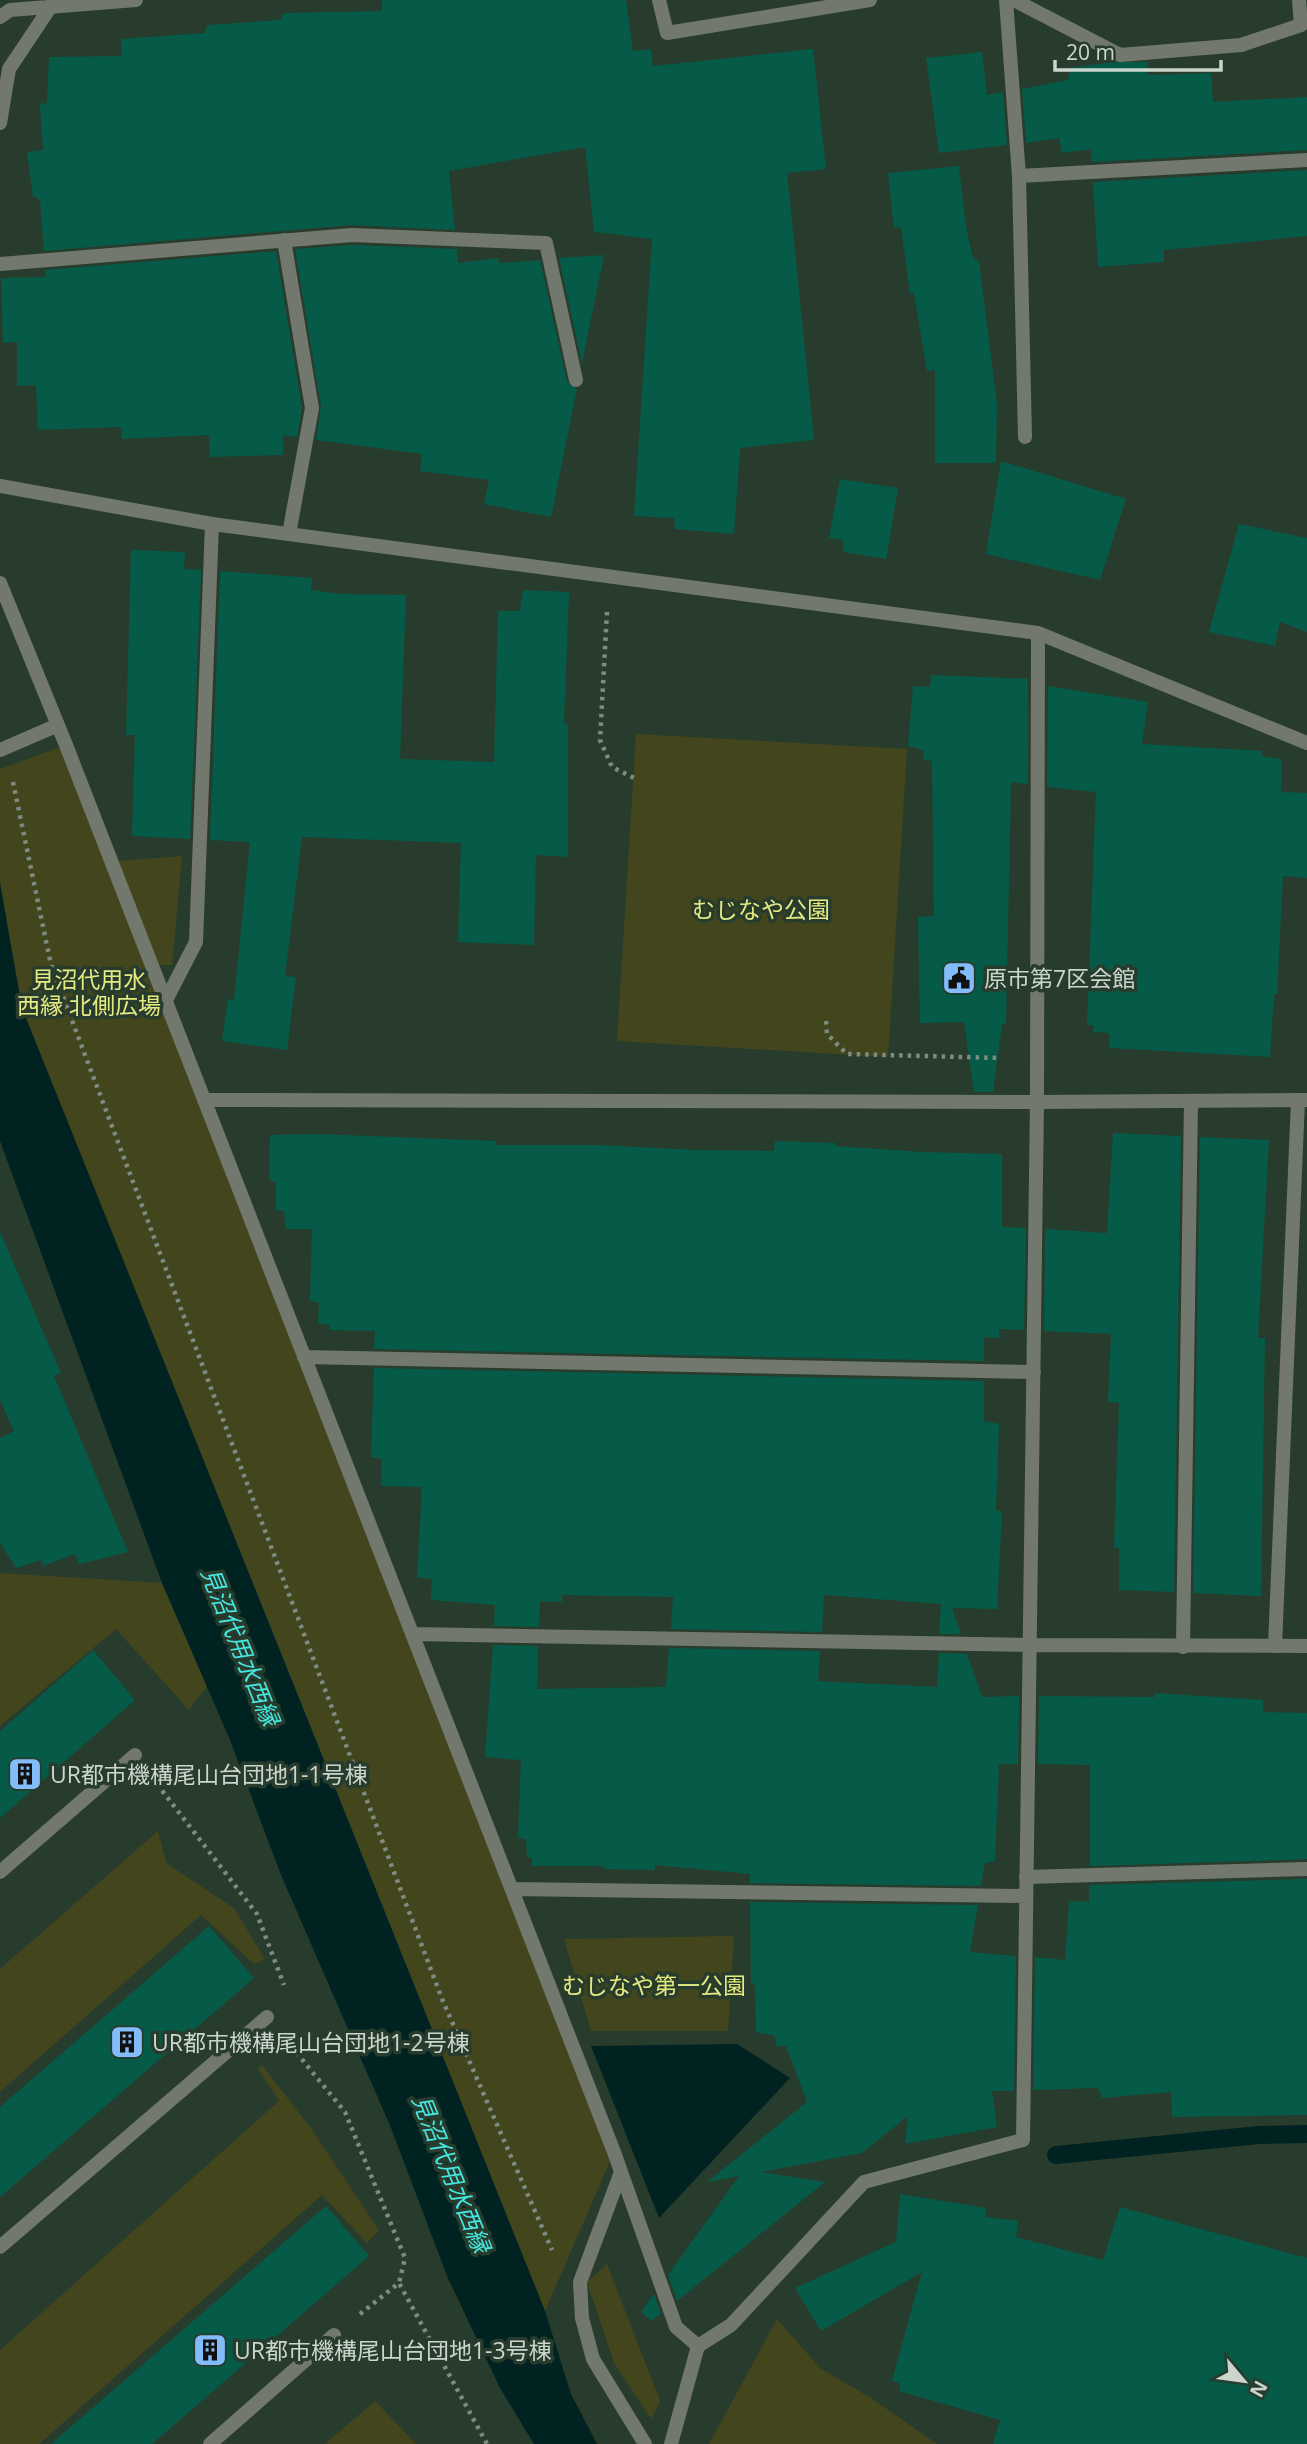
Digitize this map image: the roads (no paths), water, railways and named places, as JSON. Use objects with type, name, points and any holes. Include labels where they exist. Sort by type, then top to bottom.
[{"type":"street","points":[[0,17],[10,10],[52,4],[136,0]]},
{"type":"street","points":[[659,0],[667,33],[870,0]]},
{"type":"street","points":[[1006,0],[1019,176],[1025,437]]},
{"type":"street","points":[[1014,0],[1120,55],[1241,45],[1301,24],[1299,0]]},
{"type":"street","points":[[0,123],[9,69],[52,4]]},
{"type":"street","points":[[1019,176],[1307,160]]},
{"type":"street","points":[[0,264],[352,235],[547,243],[576,380]]},
{"type":"street","points":[[284,240],[312,408],[289,534]]},
{"type":"street","points":[[0,486],[212,524],[1038,633],[1307,743]]},
{"type":"street","points":[[166,1000],[196,942],[212,524]]},
{"type":"street","points":[[0,583],[166,1000],[512,1889],[621,2172],[676,2327],[698,2346]]},
{"type":"street","points":[[671,2444],[698,2346],[731,2325],[864,2182],[1023,2140],[1037,1102],[1038,633]]},
{"type":"street","points":[[4,749],[58,725]]},
{"type":"street","points":[[204,1100],[1302,1100],[1275,1646]]},
{"type":"street","points":[[1183,1647],[1191,1101]]},
{"type":"street","points":[[304,1357],[1034,1372]]},
{"type":"street","points":[[412,1634],[1029,1645],[1307,1646]]},
{"type":"street","points":[[0,1872],[135,1755]]},
{"type":"street","points":[[1026,1877],[1307,1869]]},
{"type":"street","points":[[512,1889],[1026,1896]]},
{"type":"street","points":[[0,2247],[267,2017]]},
{"type":"street","points":[[621,2172],[580,2282],[582,2318],[593,2359],[645,2444]]},
{"type":"street","points":[[210,2444],[334,2335]]},
{"type":"water","name":"見沼代用水西縁","points":[[0,883],[22,1008],[545,2311],[571,2394],[597,2444],[534,2444],[500,2388],[447,2276],[391,2128],[281,1875],[230,1740],[162,1583],[0,1141]]},
{"type":"water","points":[[737,2044],[790,2078],[659,2218],[591,2046]]},
{"type":"waterway","points":[[1056,2155],[1259,2135],[1307,2134]]},
{"type":"place","name":"原市第7区会館","points":[[959,978]]},
{"type":"place","name":"UR都市機構尾山台団地1-1号棟","points":[[25,1774]]},
{"type":"place","name":"UR都市機構尾山台団地1-2号棟","points":[[127,2042]]},
{"type":"place","name":"UR都市機構尾山台団地1-3号棟","points":[[210,2350]]},
{"type":"park label","name":"むじなや公園","points":[[761,909]]},
{"type":"park label","name":"見沼代用水 西縁 北側広場","points":[[89,992]]},
{"type":"park label","name":"むじなや第一公園","points":[[654,1985]]}]
